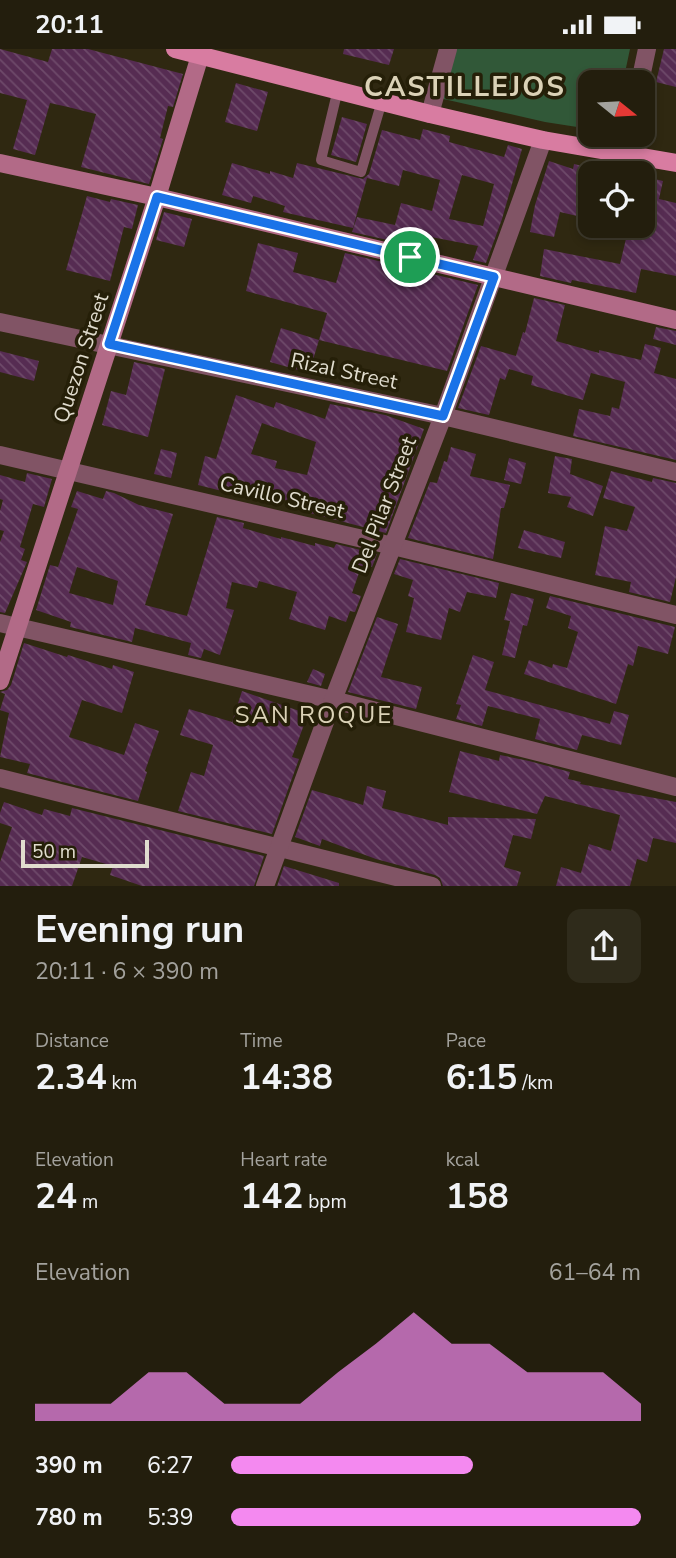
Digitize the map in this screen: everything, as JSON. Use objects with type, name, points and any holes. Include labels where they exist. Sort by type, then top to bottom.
[{"type":"main road","points":[[175,49],[201,52],[430,114],[543,139],[676,163]]},
{"type":"street","points":[[430,114],[448,49]]},
{"type":"street","points":[[643,70],[647,49]]},
{"type":"street","name":"Quezon Street","points":[[0,681],[8,625],[69,470],[201,52]]},
{"type":"street","name":"Del Pilar Street","points":[[265,886],[333,700],[443,416],[543,139]]},
{"type":"street","points":[[622,153],[624,147]]},
{"type":"street","points":[[0,163],[157,197],[676,320]]},
{"type":"street","name":"Rizal Street","points":[[0,322],[443,416],[676,473]]},
{"type":"street","name":"Cavillo Street","points":[[0,455],[676,615]]},
{"type":"street","points":[[8,625],[333,700],[676,787]]},
{"type":"street","points":[[0,778],[432,886]]},
{"type":"lane","points":[[338,89],[321,160],[361,172],[382,101]]},
{"type":"green space","points":[[451,49],[630,49],[626,70],[578,70],[578,127],[439,98]]},
{"type":"building","points":[[0,49],[48,62],[52,49],[88,49],[183,74],[173,107],[168,106],[160,138],[163,139],[149,184],[81,167],[96,114],[50,103],[35,155],[13,149],[27,100],[0,93]]},
{"type":"building","points":[[344,49],[394,49],[389,65],[343,54]]},
{"type":"building","points":[[664,49],[676,49],[676,87],[656,82]]},
{"type":"building","points":[[236,83],[268,92],[257,131],[225,122]]},
{"type":"building","points":[[342,117],[367,124],[356,162],[331,155]]},
{"type":"building","points":[[423,129],[450,136],[449,142],[504,157],[508,145],[522,149],[486,263],[473,260],[478,246],[426,236],[423,248],[352,232],[357,217],[395,225],[401,203],[432,211],[440,180],[403,170],[399,186],[367,178],[353,228],[283,212],[285,206],[253,196],[251,203],[222,195],[232,163],[293,178],[297,163],[363,179],[369,174],[382,130],[420,140]],"holes":[[[462,175],[494,184],[483,226],[449,219]]]},
{"type":"building","points":[[549,161],[573,169],[574,164],[578,165],[578,216],[560,212],[554,237],[530,232],[535,205]]},
{"type":"building","points":[[655,179],[663,181],[659,199],[676,203],[676,276],[641,269],[636,293],[540,276],[544,249],[620,264],[626,238],[655,238]]},
{"type":"building","points":[[87,196],[138,205],[132,229],[124,227],[110,281],[66,270]]},
{"type":"building","points":[[164,212],[192,219],[184,247],[156,240]]},
{"type":"building","points":[[258,243],[298,253],[293,272],[336,283],[345,253],[478,285],[447,371],[319,340],[327,313],[246,291]]},
{"type":"building","points":[[534,298],[565,305],[556,341],[599,353],[599,350],[641,360],[645,344],[661,348],[654,373],[676,379],[676,460],[573,436],[579,409],[610,416],[612,407],[619,409],[625,382],[591,373],[583,400],[531,385],[533,376],[509,369],[505,380],[500,378],[489,415],[458,408],[481,346],[516,356]]},
{"type":"building","points":[[656,327],[676,331],[676,345],[653,339]]},
{"type":"building","points":[[281,328],[319,340],[309,373],[270,362]]},
{"type":"building","points":[[0,351],[39,361],[34,381],[0,372]]},
{"type":"building","points":[[134,362],[165,369],[148,437],[102,425],[111,391],[126,395]]},
{"type":"building","points":[[236,395],[274,408],[276,402],[325,419],[330,404],[385,415],[424,429],[386,533],[302,511],[303,504],[267,496],[266,502],[198,485],[205,456],[216,459]],"holes":[[[262,423],[316,442],[307,475],[275,468],[277,461],[251,454]]]},
{"type":"building","points":[[451,447],[476,454],[470,476],[510,485],[504,508],[501,508],[493,559],[408,538],[430,482],[437,483]]},
{"type":"building","points":[[161,449],[177,453],[171,478],[154,474]]},
{"type":"building","points":[[555,456],[572,459],[570,474],[603,486],[593,516],[567,507],[571,497],[548,493]]},
{"type":"building","points":[[509,458],[526,463],[521,484],[504,480]]},
{"type":"building","points":[[611,471],[652,482],[653,478],[676,483],[676,577],[670,602],[629,592],[631,582],[595,575],[605,526],[627,531],[635,507],[603,498]]},
{"type":"building","points":[[27,473],[52,479],[44,507],[33,504],[20,547],[25,549],[21,560],[27,562],[5,613],[0,612],[0,542],[4,531],[0,530],[3,500],[0,499],[0,475],[25,482]]},
{"type":"building","points":[[77,491],[103,499],[106,491],[139,505],[173,514],[145,605],[187,616],[217,517],[244,523],[243,528],[281,539],[334,548],[336,544],[377,554],[372,567],[361,567],[352,593],[361,596],[355,612],[350,611],[346,622],[329,616],[325,630],[289,619],[297,592],[259,581],[257,588],[232,582],[226,608],[234,610],[220,655],[204,649],[201,658],[188,655],[191,643],[135,628],[132,642],[70,627],[71,622],[36,610],[50,565],[58,567],[78,509],[71,507]],"holes":[[[77,567],[118,581],[113,605],[69,593]]]},
{"type":"building","points":[[524,530],[565,542],[561,558],[518,548]]},
{"type":"building","points":[[400,559],[499,583],[496,598],[467,592],[460,612],[449,608],[441,640],[406,632],[414,598],[408,596],[413,580],[394,574]]},
{"type":"building","points":[[511,593],[534,599],[527,626],[523,625],[515,658],[502,655],[510,621],[504,620]]},
{"type":"building","points":[[550,596],[675,627],[668,654],[638,646],[633,666],[628,664],[616,704],[524,674],[529,660],[552,668],[553,664],[567,668],[578,632],[568,628],[571,616],[546,608]]},
{"type":"building","points":[[377,617],[398,624],[381,677],[422,687],[416,709],[348,692]]},
{"type":"building","points":[[24,643],[112,669],[113,665],[134,672],[122,713],[82,700],[69,737],[124,755],[135,723],[159,731],[138,801],[27,773],[30,764],[0,757],[9,713],[0,710],[5,694],[0,692],[11,685]]},
{"type":"building","points":[[473,655],[494,662],[485,690],[610,724],[614,711],[629,715],[621,745],[582,735],[577,750],[535,739],[540,719],[488,706],[482,726],[456,719],[461,705],[456,704]]},
{"type":"building","points":[[313,669],[325,674],[321,686],[307,682]]},
{"type":"building","points":[[242,691],[308,714],[292,757],[299,759],[272,834],[178,811],[191,772],[204,776],[213,745],[180,735],[189,709],[232,722]]},
{"type":"building","points":[[460,751],[499,761],[500,755],[529,761],[570,772],[568,779],[581,782],[580,784],[676,802],[676,843],[653,838],[647,862],[637,859],[630,886],[556,886],[561,867],[581,873],[589,844],[611,851],[620,815],[545,796],[537,814],[449,792]]},
{"type":"building","points":[[367,786],[386,791],[382,808],[448,825],[448,817],[536,819],[531,839],[513,835],[504,867],[521,872],[517,886],[443,886],[440,878],[435,875],[376,859],[322,839],[320,846],[295,837],[312,790],[363,805]]},
{"type":"building","points":[[4,802],[42,815],[44,809],[70,816],[72,808],[264,856],[254,886],[142,886],[110,875],[113,866],[82,857],[72,886],[0,886],[0,862],[12,827],[0,823]]},
{"type":"building","points":[[284,866],[339,883],[339,886],[277,886]]},
{"type":"district","name":"CASTILLEJOS","points":[[465,87]]},
{"type":"district","name":"SAN ROQUE","points":[[314,715]]},
{"type":"route","points":[[157,197],[410,257],[494,277],[443,416],[109,344],[157,197]]}]
